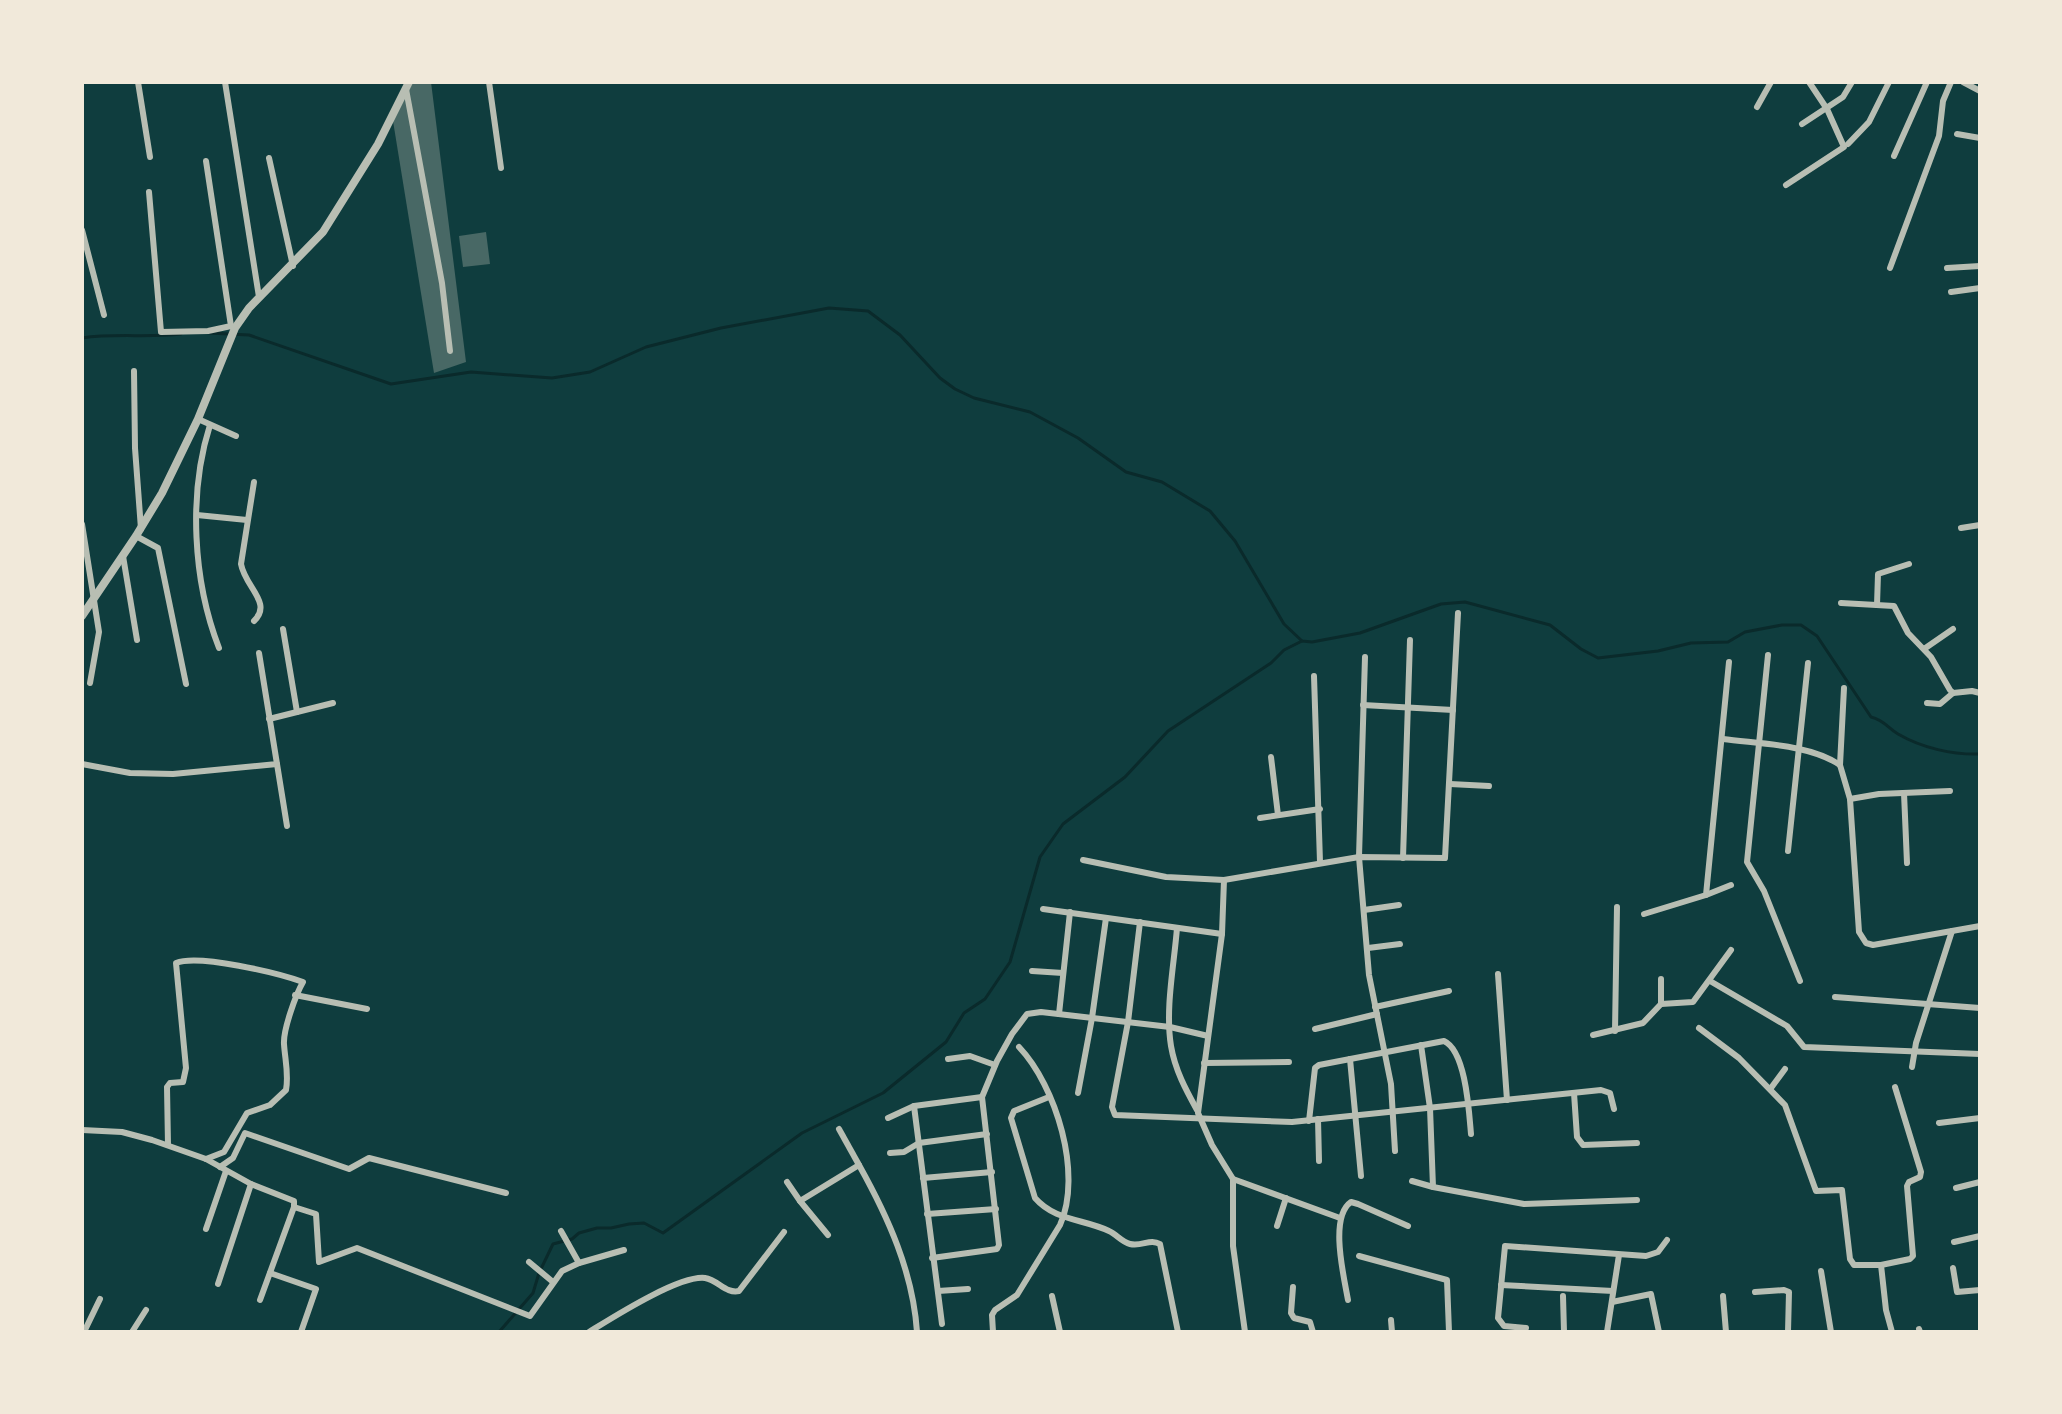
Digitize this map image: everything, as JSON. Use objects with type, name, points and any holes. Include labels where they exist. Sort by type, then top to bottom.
[{"type":"street","points":[[138,82],[150,157]]},
{"type":"street","points":[[225,82],[259,297]]},
{"type":"street","points":[[489,82],[501,168]]},
{"type":"street","points":[[1757,107],[1771,82]]},
{"type":"street","points":[[1786,185],[1844,147],[1827,109],[1809,82]]},
{"type":"street","points":[[1802,124],[1843,97],[1852,82]]},
{"type":"street","points":[[1848,144],[1869,122],[1889,82]]},
{"type":"street","points":[[1894,156],[1927,82]]},
{"type":"street","points":[[1890,268],[1939,136],[1943,101],[1951,82]]},
{"type":"street","points":[[1963,82],[1980,91]]},
{"type":"street","points":[[82,616],[138,533],[198,419],[234,326],[310,248],[340,207],[378,144],[407,86]]},
{"type":"street","points":[[407,86],[442,283],[450,351]]},
{"type":"street","points":[[1957,134],[1980,138]]},
{"type":"street","points":[[269,158],[293,266]]},
{"type":"street","points":[[206,161],[234,326]]},
{"type":"street","points":[[149,192],[161,332],[208,331],[234,326]]},
{"type":"street","points":[[82,230],[104,315]]},
{"type":"street","points":[[1947,268],[1980,266]]},
{"type":"street","points":[[1951,292],[1980,288]]},
{"type":"street","points":[[134,371],[138,533]]},
{"type":"street","points":[[198,419],[236,436]]},
{"type":"street","points":[[210,425],[199,474],[197,515],[202,578],[219,648]]},
{"type":"street","points":[[254,482],[241,564],[243,577],[262,603],[261,612],[254,621]]},
{"type":"street","points":[[197,515],[247,520]]},
{"type":"street","points":[[82,524],[99,641],[90,683]]},
{"type":"street","points":[[1961,528],[1980,525]]},
{"type":"street","points":[[138,533],[158,548],[186,684]]},
{"type":"street","points":[[123,556],[137,640]]},
{"type":"street","points":[[1877,605],[1878,574],[1909,564]]},
{"type":"street","points":[[1841,603],[1894,606],[1908,633],[1924,649],[1953,693]]},
{"type":"street","points":[[1083,860],[1166,877],[1224,880],[1359,857],[1445,858],[1458,613]]},
{"type":"street","points":[[283,629],[297,712]]},
{"type":"street","points":[[1924,649],[1953,629]]},
{"type":"street","points":[[1403,858],[1410,640]]},
{"type":"street","points":[[259,653],[287,826]]},
{"type":"street","points":[[1768,655],[1747,862],[1764,891],[1800,981]]},
{"type":"street","points":[[1365,657],[1359,857],[1376,1011],[1386,1053],[1394,1112],[1395,1151]]},
{"type":"street","points":[[1706,895],[1729,662]]},
{"type":"street","points":[[1788,851],[1808,663]]},
{"type":"street","points":[[1314,676],[1320,862]]},
{"type":"street","points":[[1844,688],[1840,765],[1850,799],[1861,938],[1873,945],[1980,926]]},
{"type":"street","points":[[1927,703],[1940,704],[1953,693],[1980,693]]},
{"type":"street","points":[[269,719],[333,703]]},
{"type":"street","points":[[1363,705],[1453,710]]},
{"type":"street","points":[[1723,739],[1798,750],[1828,758],[1840,765]]},
{"type":"street","points":[[1271,757],[1278,815]]},
{"type":"street","points":[[82,764],[116,772],[173,774],[277,764]]},
{"type":"street","points":[[1450,784],[1489,786]]},
{"type":"street","points":[[1850,799],[1950,791]]},
{"type":"street","points":[[1904,793],[1907,863]]},
{"type":"street","points":[[1260,818],[1320,809]]},
{"type":"street","points":[[1199,1115],[1222,934],[1224,880]]},
{"type":"street","points":[[1644,914],[1731,885]]},
{"type":"street","points":[[1364,910],[1399,905]]},
{"type":"street","points":[[1615,1031],[1617,907]]},
{"type":"street","points":[[1043,909],[1222,934]]},
{"type":"street","points":[[1059,1014],[1070,912]]},
{"type":"street","points":[[1078,1093],[1106,918]]},
{"type":"street","points":[[1140,922],[1128,1022],[1112,1107],[1114,1113],[1199,1115],[1281,1123],[1609,1092],[1614,1109]]},
{"type":"street","points":[[1177,928],[1170,1027],[1178,1074],[1212,1145],[1233,1179],[1233,1246],[1245,1332]]},
{"type":"street","points":[[1912,1067],[1914,1051],[1952,931]]},
{"type":"street","points":[[1368,948],[1400,944]]},
{"type":"street","points":[[1593,1035],[1643,1023],[1661,1004],[1693,1002],[1731,950]]},
{"type":"street","points":[[168,1145],[167,1087],[170,1083],[183,1082],[186,1068],[176,963],[199,961],[303,982],[295,995],[284,1036],[288,1069],[286,1090],[270,1105],[247,1113],[224,1152],[206,1159]]},
{"type":"street","points":[[1032,971],[1063,973]]},
{"type":"street","points":[[1498,974],[1507,1100]]},
{"type":"street","points":[[1661,979],[1661,1004]]},
{"type":"street","points":[[1710,981],[1787,1026],[1804,1047],[1980,1054]]},
{"type":"street","points":[[1315,1029],[1449,991]]},
{"type":"street","points":[[295,995],[367,1009]]},
{"type":"street","points":[[1835,997],[1980,1008]]},
{"type":"street","points":[[932,1258],[997,1249],[999,1245],[982,1097],[995,1065],[1027,1014],[1035,1011],[1170,1027],[1208,1036]]},
{"type":"street","points":[[1699,1028],[1739,1058],[1771,1088],[1790,1113],[1816,1191],[1842,1190],[1852,1264],[1881,1265],[1913,1256],[1907,1186],[1921,1174],[1895,1087]]},
{"type":"street","points":[[1309,1121],[1315,1068],[1319,1065],[1444,1041],[1453,1047],[1464,1078],[1471,1134]]},
{"type":"street","points":[[1421,1045],[1430,1108],[1433,1187]]},
{"type":"street","points":[[993,1332],[992,1315],[995,1310],[1017,1295],[1064,1218],[1069,1160],[1049,1097],[1033,1065],[1019,1047]]},
{"type":"street","points":[[948,1059],[970,1056],[995,1065]]},
{"type":"street","points":[[1350,1059],[1361,1176]]},
{"type":"street","points":[[1204,1063],[1289,1062]]},
{"type":"street","points":[[1771,1088],[1785,1069]]},
{"type":"street","points":[[1574,1093],[1577,1137],[1581,1144],[1637,1143]]},
{"type":"street","points":[[888,1118],[914,1106],[982,1097]]},
{"type":"street","points":[[1049,1097],[1014,1111],[1011,1118],[1035,1198],[1064,1218],[1105,1229],[1129,1244],[1153,1241],[1160,1244],[1178,1332]]},
{"type":"street","points":[[914,1106],[942,1324]]},
{"type":"street","points":[[1939,1123],[1980,1118]]},
{"type":"street","points":[[1318,1119],[1319,1161]]},
{"type":"street","points":[[839,1129],[878,1199],[906,1269],[916,1312],[917,1332]]},
{"type":"street","points":[[82,1130],[122,1132],[168,1145],[206,1159],[251,1184],[294,1201],[260,1300]]},
{"type":"street","points":[[206,1229],[223,1169],[233,1158],[245,1133],[349,1169],[369,1158],[506,1193]]},
{"type":"street","points":[[890,1153],[904,1152],[919,1143],[987,1134]]},
{"type":"street","points":[[800,1201],[859,1165]]},
{"type":"street","points":[[923,1178],[992,1172]]},
{"type":"street","points":[[1233,1179],[1340,1218]]},
{"type":"street","points":[[1412,1181],[1524,1204],[1637,1200]]},
{"type":"street","points":[[787,1182],[828,1235]]},
{"type":"street","points":[[1956,1188],[1980,1182]]},
{"type":"street","points":[[218,1284],[251,1184]]},
{"type":"street","points":[[1277,1226],[1286,1198]]},
{"type":"street","points":[[1348,1300],[1340,1253],[1340,1218],[1346,1206],[1351,1202],[1408,1226]]},
{"type":"street","points":[[294,1207],[316,1214],[319,1262],[357,1248],[530,1316],[562,1271],[624,1250]]},
{"type":"street","points":[[927,1214],[996,1209]]},
{"type":"street","points":[[561,1231],[579,1263]]},
{"type":"street","points":[[589,1332],[654,1294],[697,1279],[710,1280],[731,1292],[739,1291],[784,1232]]},
{"type":"street","points":[[1954,1242],[1980,1236]]},
{"type":"street","points":[[1526,1328],[1504,1326],[1498,1318],[1503,1250],[1507,1245],[1653,1255],[1667,1240]]},
{"type":"street","points":[[1607,1332],[1619,1255]]},
{"type":"street","points":[[1359,1256],[1447,1280],[1449,1332]]},
{"type":"street","points":[[529,1262],[553,1282]]},
{"type":"street","points":[[1881,1265],[1892,1332]]},
{"type":"street","points":[[1953,1268],[1957,1292],[1962,1294],[1980,1290]]},
{"type":"street","points":[[1821,1271],[1831,1332]]},
{"type":"street","points":[[270,1273],[316,1289],[301,1332]]},
{"type":"street","points":[[1501,1285],[1613,1291]]},
{"type":"street","points":[[1293,1287],[1291,1313],[1294,1318],[1310,1322],[1313,1332]]},
{"type":"street","points":[[938,1291],[968,1289]]},
{"type":"street","points":[[1755,1292],[1789,1292],[1788,1332]]},
{"type":"street","points":[[1612,1302],[1651,1294],[1659,1332]]},
{"type":"street","points":[[1052,1296],[1060,1332]]},
{"type":"street","points":[[1563,1296],[1564,1332]]},
{"type":"street","points":[[1723,1296],[1726,1332]]},
{"type":"street","points":[[84,1332],[100,1299]]},
{"type":"street","points":[[132,1332],[146,1310]]},
{"type":"street","points":[[1391,1320],[1392,1332]]},
{"type":"building","points":[[413,82],[431,82],[466,362],[434,373],[393,121]]},
{"type":"building","points":[[486,232],[490,264],[463,267],[459,236]]},
{"type":"waterway","points":[[209,333],[249,335],[391,384],[471,372],[552,378],[590,372],[646,347],[721,328],[829,308],[868,311],[900,335],[940,378],[955,389],[974,398],[1030,412],[1078,438],[1126,472],[1162,482],[1210,511],[1235,541],[1284,624],[1302,641],[1360,633],[1441,604],[1465,602],[1550,625],[1598,658],[1658,651],[1691,643],[1728,642],[1745,632],[1801,625],[1817,636],[1871,717],[1927,747],[1980,754]]},
{"type":"waterway","points":[[82,338],[181,334]]},
{"type":"waterway","points":[[499,1332],[533,1293],[553,1244],[597,1228],[629,1224],[644,1223],[663,1233],[802,1133],[883,1093],[946,1042],[964,1013],[985,999],[1010,962],[1040,857],[1063,824],[1125,777],[1168,731],[1271,663],[1284,650],[1302,641]]}]
